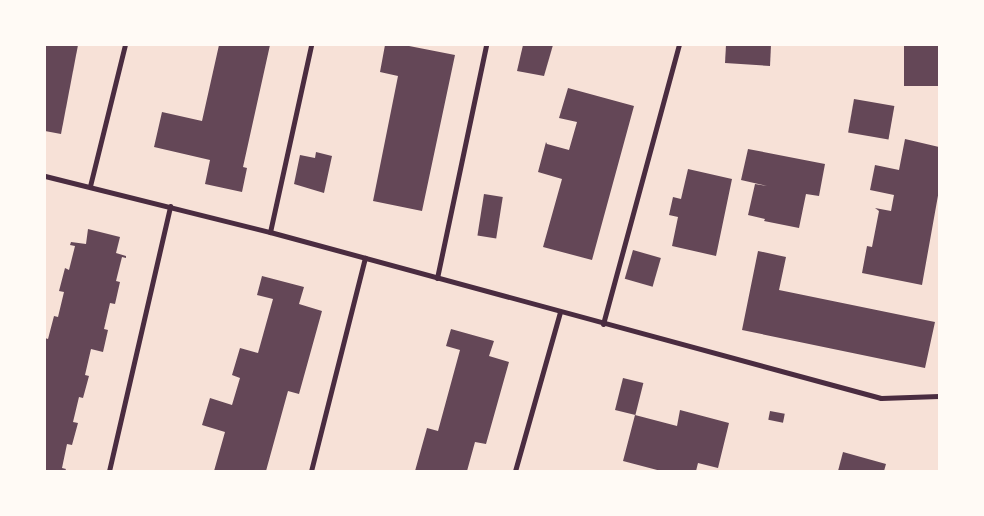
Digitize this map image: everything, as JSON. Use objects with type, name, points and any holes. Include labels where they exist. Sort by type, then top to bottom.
[{"type":"street","points":[[90,186],[125,45]]},
{"type":"street","points":[[270,232],[310,45]]},
{"type":"street","points":[[437,278],[486,45]]},
{"type":"street","points":[[603,324],[679,45]]},
{"type":"street","points":[[45,176],[270,232],[881,398],[939,396]]},
{"type":"street","points":[[109,471],[170,206]]},
{"type":"street","points":[[311,471],[365,258]]},
{"type":"street","points":[[515,471],[560,312]]},
{"type":"building","points":[[45,45],[78,45],[61,134],[45,131]]},
{"type":"building","points":[[219,45],[270,45],[243,167],[247,168],[242,192],[205,184],[210,160],[154,147],[162,112],[202,121]]},
{"type":"building","points":[[385,45],[404,45],[455,55],[422,211],[373,201],[398,76],[380,72]]},
{"type":"building","points":[[523,45],[553,45],[544,76],[517,71]]},
{"type":"building","points":[[726,45],[771,45],[770,66],[725,63]]},
{"type":"building","points":[[904,45],[939,45],[939,86],[904,86]]},
{"type":"building","points":[[568,88],[634,106],[592,260],[543,247],[562,179],[538,172],[546,142],[547,144],[569,150],[577,122],[559,118]]},
{"type":"building","points":[[854,99],[894,106],[888,140],[848,132]]},
{"type":"building","points":[[905,139],[939,147],[939,190],[922,285],[862,273],[867,246],[872,247],[879,211],[875,208],[891,211],[894,195],[870,190],[875,165],[899,170]]},
{"type":"building","points":[[748,149],[825,164],[819,196],[806,194],[799,228],[764,221],[765,219],[748,215],[755,184],[767,186],[741,180]]},
{"type":"building","points":[[316,152],[332,156],[324,193],[294,184],[300,155],[315,158]]},
{"type":"building","points":[[688,169],[732,179],[716,256],[672,246],[678,217],[669,215],[673,197],[681,199]]},
{"type":"building","points":[[484,194],[503,197],[496,238],[477,235]]},
{"type":"building","points":[[88,229],[120,237],[116,253],[126,256],[126,258],[122,257],[116,281],[120,282],[115,304],[110,303],[104,329],[108,330],[103,352],[91,349],[85,375],[89,376],[83,398],[79,397],[73,422],[78,423],[72,445],[67,444],[62,468],[66,469],[65,471],[45,471],[45,338],[48,339],[54,316],[58,317],[64,292],[59,291],[65,268],[69,270],[75,246],[70,245],[71,242],[86,244]]},
{"type":"building","points":[[633,250],[661,258],[653,287],[625,279]]},
{"type":"building","points":[[758,251],[786,257],[779,290],[935,322],[925,368],[742,330]]},
{"type":"building","points":[[262,276],[304,287],[299,304],[322,311],[299,394],[288,391],[266,471],[214,471],[225,432],[202,425],[210,398],[232,405],[240,378],[232,375],[240,348],[258,353],[273,299],[257,295]]},
{"type":"building","points":[[451,329],[494,341],[489,356],[509,362],[486,444],[475,442],[467,471],[415,471],[427,428],[438,431],[460,350],[446,346]]},
{"type":"building","points":[[623,378],[643,383],[635,415],[615,410]]},
{"type":"building","points":[[680,410],[729,423],[718,468],[698,463],[696,471],[661,471],[623,461],[635,415],[677,426]]},
{"type":"building","points":[[770,411],[785,414],[783,423],[768,420]]},
{"type":"building","points":[[843,452],[886,464],[884,471],[838,471]]}]
